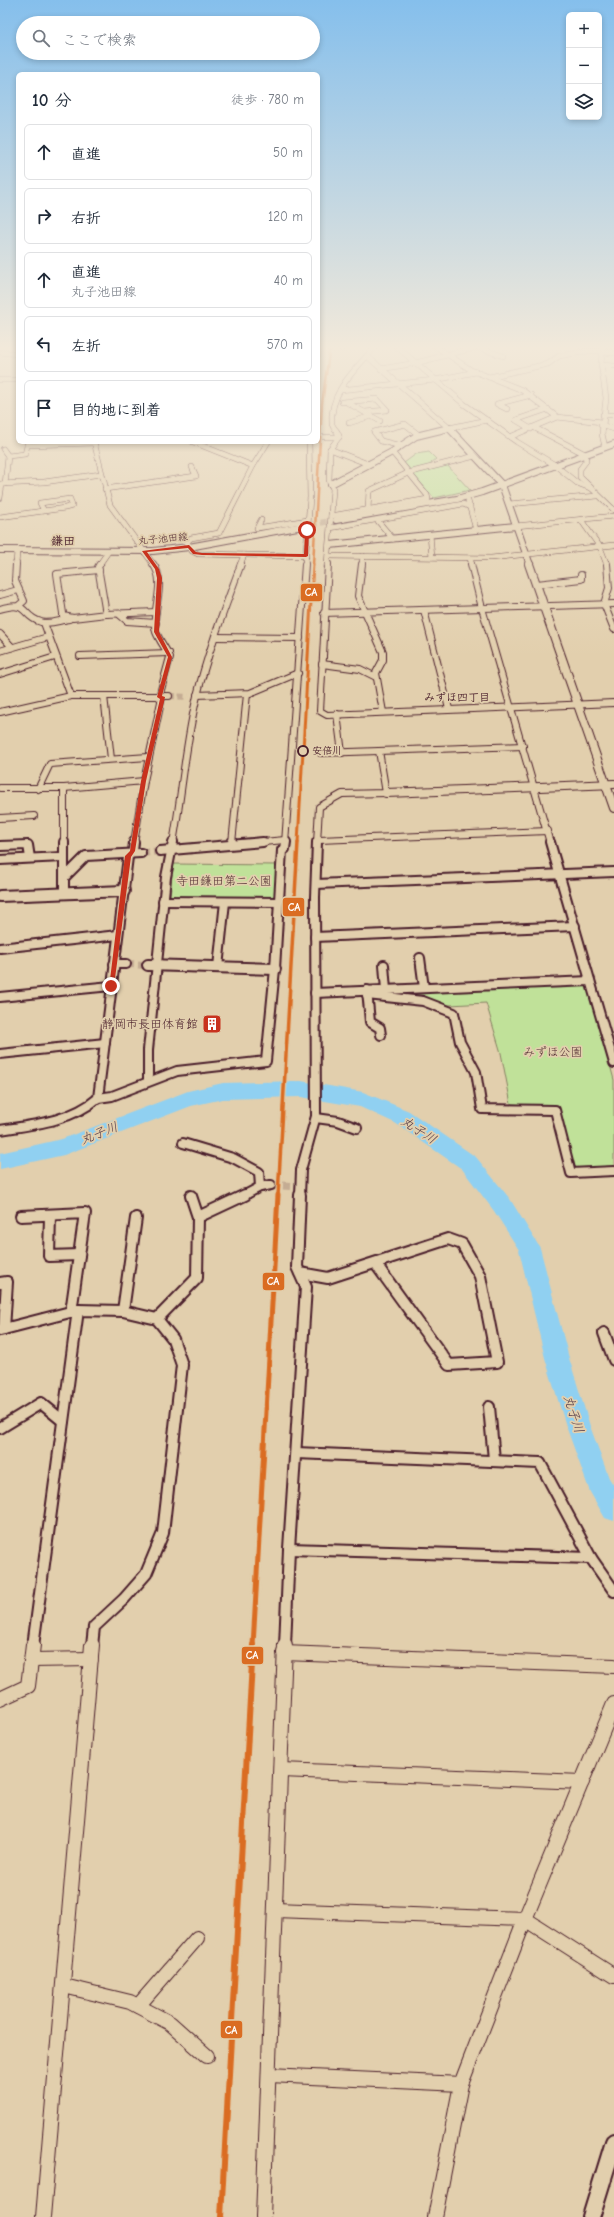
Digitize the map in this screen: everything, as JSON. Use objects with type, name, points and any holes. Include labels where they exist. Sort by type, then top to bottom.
[{"type":"street","points":[[0,498],[8,456],[3,449]]},
{"type":"street","points":[[8,456],[26,454],[26,449]]},
{"type":"street","points":[[0,1130],[22,1127],[80,1110],[92,1105],[98,1098],[111,986],[129,854],[133,851],[148,757],[163,697],[169,653],[156,632],[159,578],[157,569],[119,519],[105,489],[100,474],[96,449]]},
{"type":"street","points":[[211,449],[253,466]]},
{"type":"street","points":[[263,449],[253,466],[219,533],[188,539],[187,542],[189,547],[198,554],[306,556]]},
{"type":"street","points":[[98,1098],[112,1096],[177,1071],[266,1060],[275,969],[282,850],[285,849],[298,673],[306,556],[305,523],[311,455],[310,449]]},
{"type":"street","points":[[330,449],[329,480],[333,489],[333,518],[330,528],[324,613],[320,711],[327,715],[614,703]]},
{"type":"street","points":[[331,449],[368,464]]},
{"type":"street","points":[[331,484],[396,449]]},
{"type":"street","points":[[469,449],[502,484],[579,705],[610,784],[614,808]]},
{"type":"street","points":[[530,449],[555,465],[577,483],[590,488]]},
{"type":"street","points":[[576,449],[585,454]]},
{"type":"street","points":[[333,518],[434,504],[466,496],[598,449]]},
{"type":"street","points":[[333,518],[428,498],[427,494],[392,452]]},
{"type":"street","points":[[585,454],[586,461],[580,470],[580,477],[597,496],[614,510]]},
{"type":"street","points":[[368,510],[369,491],[408,473],[475,456]]},
{"type":"street","points":[[105,489],[196,476],[192,467]]},
{"type":"street","points":[[2,484],[44,482],[100,474]]},
{"type":"street","points":[[466,496],[476,530]]},
{"type":"street","points":[[509,504],[597,496]]},
{"type":"street","points":[[0,517],[16,516],[22,514],[44,511],[72,506],[70,499],[40,503],[44,511]]},
{"type":"street","points":[[330,528],[464,504],[470,507]]},
{"type":"street","points":[[330,545],[614,516]]},
{"type":"street","points":[[262,520],[257,528],[305,523]]},
{"type":"street","points":[[377,520],[393,539]]},
{"type":"street","points":[[581,520],[600,547],[612,576],[604,604],[614,629]]},
{"type":"street","name":"丸子池田線","points":[[0,550],[108,552],[144,551],[189,547],[305,523]]},
{"type":"street","points":[[430,535],[432,557]]},
{"type":"street","points":[[328,556],[470,558],[526,555],[614,545]]},
{"type":"street","points":[[17,551],[14,574],[18,590],[21,592],[24,601],[18,606]]},
{"type":"street","points":[[106,614],[98,567],[108,552]]},
{"type":"street","points":[[148,1081],[148,1050],[153,965],[166,877],[180,806],[184,760],[197,696],[214,637],[244,555]]},
{"type":"street","points":[[363,556],[358,593],[384,656],[376,673],[383,712]]},
{"type":"street","points":[[470,558],[482,608],[548,831],[590,981],[612,1047],[614,1063]]},
{"type":"street","points":[[64,618],[58,574],[99,570]]},
{"type":"street","points":[[537,584],[581,579],[581,574]]},
{"type":"street","points":[[0,595],[18,590]]},
{"type":"street","points":[[324,613],[614,604]]},
{"type":"street","points":[[0,608],[18,606],[28,610],[38,621],[44,623],[64,618],[106,614],[156,612]]},
{"type":"street","points":[[424,610],[449,709]]},
{"type":"street","points":[[120,614],[127,621],[156,622]]},
{"type":"street","points":[[44,623],[55,657],[71,696]]},
{"type":"street","points":[[0,634],[12,648]]},
{"type":"street","points":[[0,651],[48,637]]},
{"type":"street","points":[[214,637],[300,638]]},
{"type":"street","points":[[80,656],[169,653]]},
{"type":"street","points":[[0,674],[55,657]]},
{"type":"street","points":[[322,664],[360,669],[376,678]]},
{"type":"street","points":[[188,697],[247,694],[298,673]]},
{"type":"street","points":[[232,844],[247,694]]},
{"type":"street","points":[[0,714],[71,696],[163,697]]},
{"type":"street","points":[[104,696],[111,759]]},
{"type":"street","points":[[338,714],[342,753]]},
{"type":"street","points":[[321,754],[523,746]]},
{"type":"street","points":[[379,751],[386,793]]},
{"type":"street","points":[[38,789],[47,767],[50,764],[148,757]]},
{"type":"street","points":[[0,788],[64,788],[144,781]]},
{"type":"street","points":[[263,2217],[281,1770],[284,1653],[289,1549],[306,1287],[297,1267],[296,1186],[316,1117],[315,937],[319,808],[342,794],[610,784]]},
{"type":"street","points":[[0,797],[9,788]]},
{"type":"street","points":[[64,788],[64,894]]},
{"type":"street","points":[[0,818],[34,816]]},
{"type":"street","points":[[319,840],[548,831]]},
{"type":"street","points":[[160,851],[285,840]]},
{"type":"street","points":[[0,846],[28,845],[30,858]]},
{"type":"street","points":[[64,878],[86,856],[141,852]]},
{"type":"street","points":[[0,860],[64,856]]},
{"type":"street","points":[[316,884],[614,872]]},
{"type":"street","points":[[0,896],[124,891]]},
{"type":"street","points":[[163,901],[279,902]]},
{"type":"street","points":[[218,967],[225,902]]},
{"type":"street","points":[[315,937],[575,926]]},
{"type":"street","points":[[0,948],[118,935]]},
{"type":"street","points":[[420,958],[424,988]]},
{"type":"street","points":[[114,964],[126,964]]},
{"type":"street","points":[[153,965],[275,969]]},
{"type":"street","points":[[384,965],[386,990]]},
{"type":"street","points":[[367,993],[386,990],[590,981]]},
{"type":"street","points":[[0,997],[111,986]]},
{"type":"street","points":[[315,993],[367,993],[439,1004],[454,1013],[460,1042],[476,1072],[482,1109],[555,1110],[571,1173],[614,1171]]},
{"type":"street","points":[[367,993],[370,1022],[380,1028],[381,1035]]},
{"type":"street","points":[[0,1054],[104,1044]]},
{"type":"street","points":[[316,1117],[338,1121],[357,1128]]},
{"type":"street","points":[[183,1143],[233,1158],[259,1172],[260,1188]]},
{"type":"street","points":[[198,1217],[233,1202],[260,1188],[271,1185]]},
{"type":"street","points":[[157,1319],[197,1278],[198,1217],[191,1196]]},
{"type":"street","points":[[0,1699],[28,1686],[63,1421],[79,1255],[85,1213],[21,1216]]},
{"type":"street","points":[[50,1215],[49,1256],[79,1255]]},
{"type":"street","points":[[123,1311],[136,1218]]},
{"type":"street","points":[[300,1274],[328,1278],[375,1262],[448,1239],[462,1244],[480,1276],[498,1362],[449,1365],[375,1262]]},
{"type":"street","points":[[0,1283],[7,1282],[2,1330],[74,1311],[123,1311],[157,1319],[173,1339],[182,1365],[163,1533],[146,1574],[124,1599],[94,1627],[43,2217]]},
{"type":"street","points":[[604,1333],[614,1360]]},
{"type":"street","points":[[0,1428],[41,1403],[63,1421]]},
{"type":"street","points":[[489,1407],[494,1459]]},
{"type":"street","points":[[296,1453],[494,1459],[540,1463],[591,1558],[614,1590]]},
{"type":"street","points":[[289,1549],[591,1558]]},
{"type":"street","points":[[284,1653],[614,1666]]},
{"type":"street","points":[[32,1660],[91,1659]]},
{"type":"street","points":[[435,2217],[461,2084],[525,1919],[614,1704]]},
{"type":"street","points":[[281,1770],[582,1782]]},
{"type":"street","points":[[275,1910],[525,1919],[614,1976]]},
{"type":"street","points":[[138,2006],[197,1938]]},
{"type":"street","points":[[64,1986],[130,2002],[170,2023],[207,2056]]},
{"type":"street","points":[[269,2075],[461,2084]]},
{"type":"street","points":[[591,2217],[614,2142]]},
{"type":"green space","points":[[429,452],[436,459],[431,463],[432,465],[411,471],[404,463],[416,454]]},
{"type":"green space","points":[[447,465],[470,490],[434,498],[412,473]]},
{"type":"green space","name":"寺田鎌田第二公園","points":[[173,864],[276,865],[275,898],[170,897]]},
{"type":"green space","name":"みずほ公園","points":[[583,983],[589,986],[614,1080],[614,1166],[574,1168],[558,1107],[511,1104],[501,1053],[486,1003],[450,1005],[398,993]]},
{"type":"waterway","name":"丸子川","points":[[0,1161],[64,1147],[188,1099],[223,1091],[301,1089],[363,1100],[402,1117],[469,1163],[502,1205],[529,1248],[557,1358],[578,1426],[599,1484],[614,1509]]},
{"type":"tunnel","points":[[303,526],[336,520]]},
{"type":"tunnel","points":[[169,696],[188,697]]},
{"type":"tunnel","points":[[141,853],[160,851]]},
{"type":"tunnel","points":[[126,964],[148,965]]},
{"type":"tunnel","points":[[271,1185],[291,1186]]},
{"type":"transit line","name":"CA","points":[[221,2217],[319,449]]},
{"type":"place","name":"安倍川","points":[[303,751]]},
{"type":"place","name":"静岡市長田体育館","points":[[212,1024]]},
{"type":"district","name":"鎌田","points":[[63,541]]},
{"type":"district","name":"みずほ四丁目","points":[[457,697]]},
{"type":"route","points":[[111,986],[128,856],[133,851],[144,781],[162,697],[159,697],[170,657],[156,632],[159,578],[157,569],[144,551],[189,547],[194,553],[198,554],[306,556],[307,530]]}]
